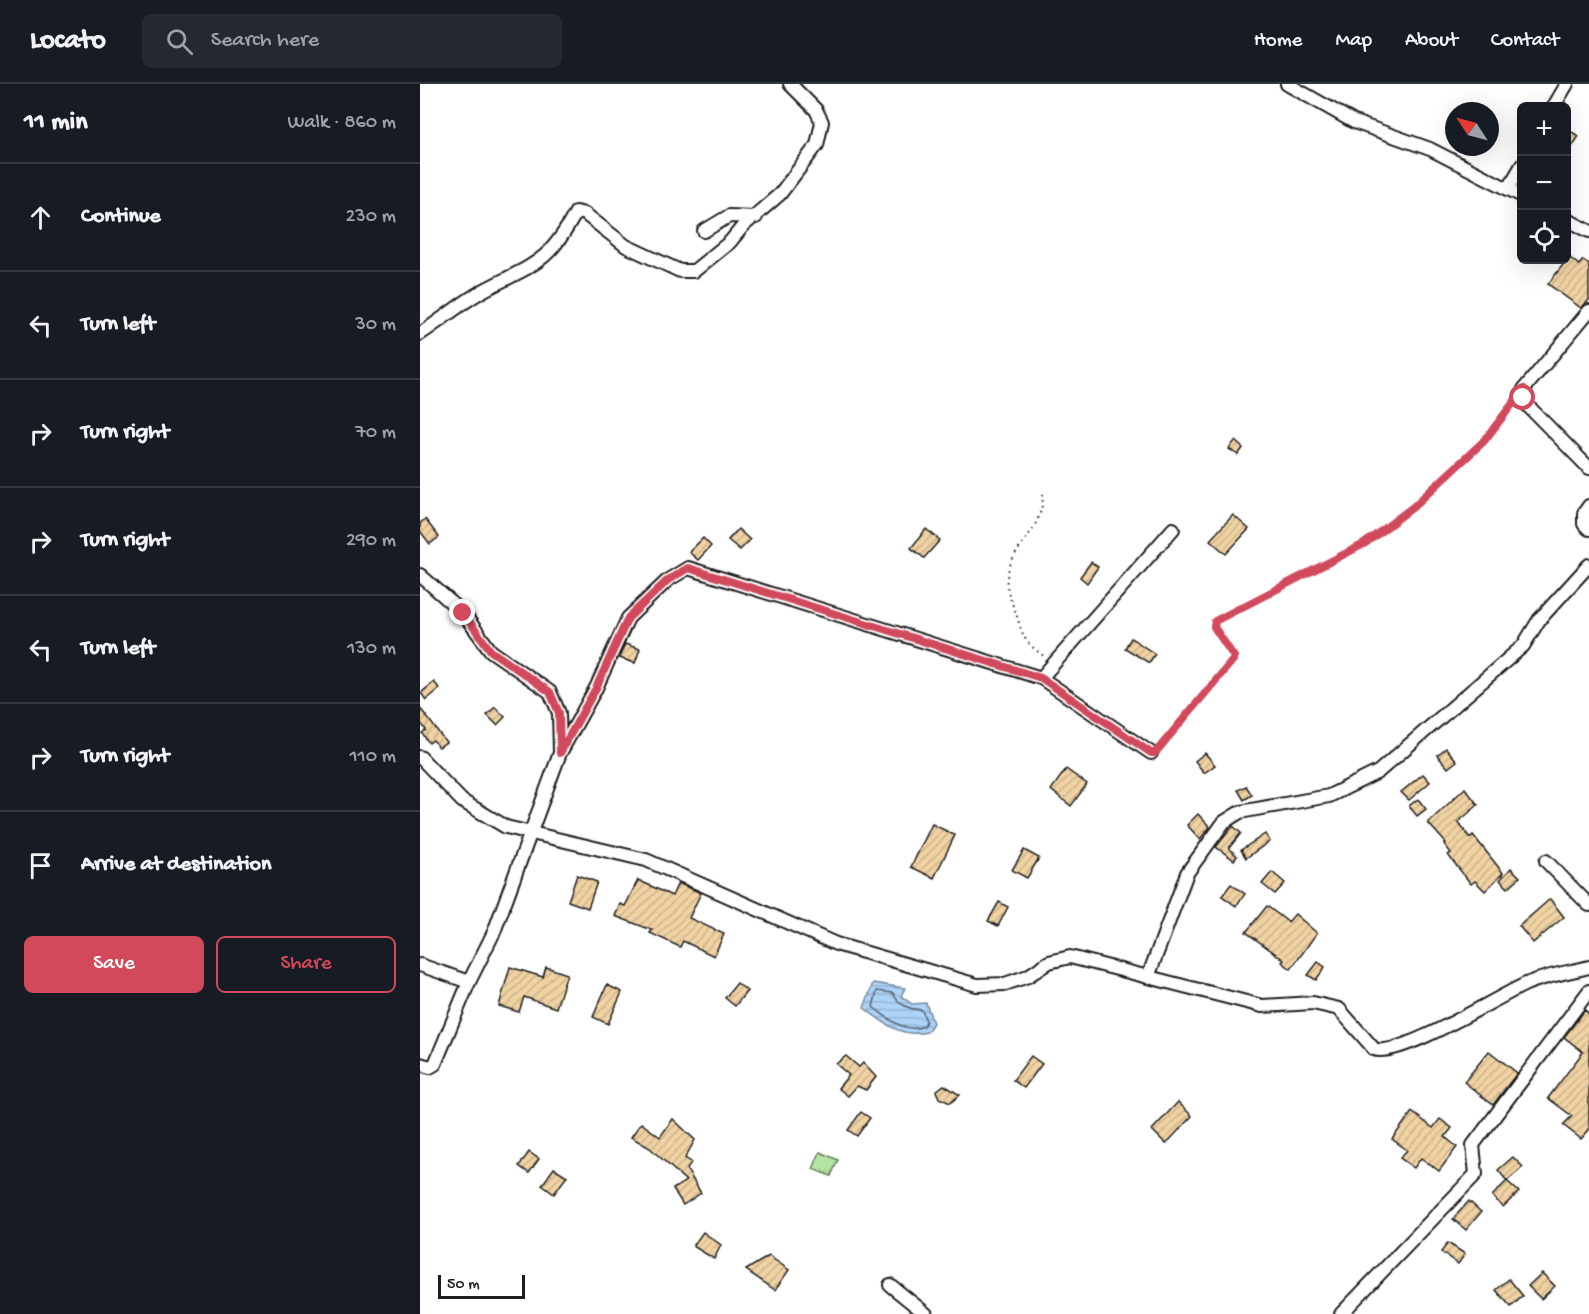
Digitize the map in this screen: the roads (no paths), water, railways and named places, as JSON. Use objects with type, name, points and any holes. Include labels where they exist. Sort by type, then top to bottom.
[{"type":"street","points":[[420,334],[485,289],[514,277],[542,260],[561,240],[576,212],[585,214],[626,246],[680,270],[694,271],[780,194],[817,145],[822,122],[816,110],[790,84]]},
{"type":"street","points":[[1287,84],[1354,122],[1430,149],[1517,194]]},
{"type":"street","points":[[1556,102],[1567,84]]},
{"type":"street","points":[[1508,189],[1517,172]]},
{"type":"street","points":[[704,231],[729,216],[756,217]]},
{"type":"street","points":[[1571,222],[1589,231]]},
{"type":"street","points":[[1589,311],[1524,389],[1523,398],[1527,405],[1589,468]]},
{"type":"street","points":[[1589,506],[1584,513],[1584,524],[1589,529]]},
{"type":"street","points":[[1041,678],[1173,529]]},
{"type":"street","points":[[1148,977],[1187,873],[1224,822],[1240,812],[1329,796],[1378,771],[1523,646],[1539,620],[1589,565]]},
{"type":"street","points":[[420,1064],[430,1067],[435,1064],[469,982],[494,932],[560,753],[596,688],[628,618],[668,580],[688,568],[1041,678],[1151,753]]},
{"type":"street","points":[[420,574],[463,613],[491,651],[550,692],[559,713],[560,753]]},
{"type":"street","points":[[420,757],[462,801],[506,827],[646,860],[836,944],[977,985],[1005,984],[1028,976],[1049,962],[1070,957],[1262,1006],[1313,1003],[1339,1008],[1374,1049],[1382,1052],[1420,1040],[1528,983],[1587,965]]},
{"type":"street","points":[[1546,861],[1589,904]]},
{"type":"street","points":[[420,964],[469,982]]},
{"type":"street","points":[[1341,1314],[1476,1174],[1473,1145],[1521,1078],[1589,991]]},
{"type":"street","points":[[890,1285],[926,1314]]},
{"type":"water","points":[[873,983],[905,988],[901,996],[912,1004],[926,1003],[933,1023],[927,1032],[909,1033],[893,1028],[864,1008]]}]
